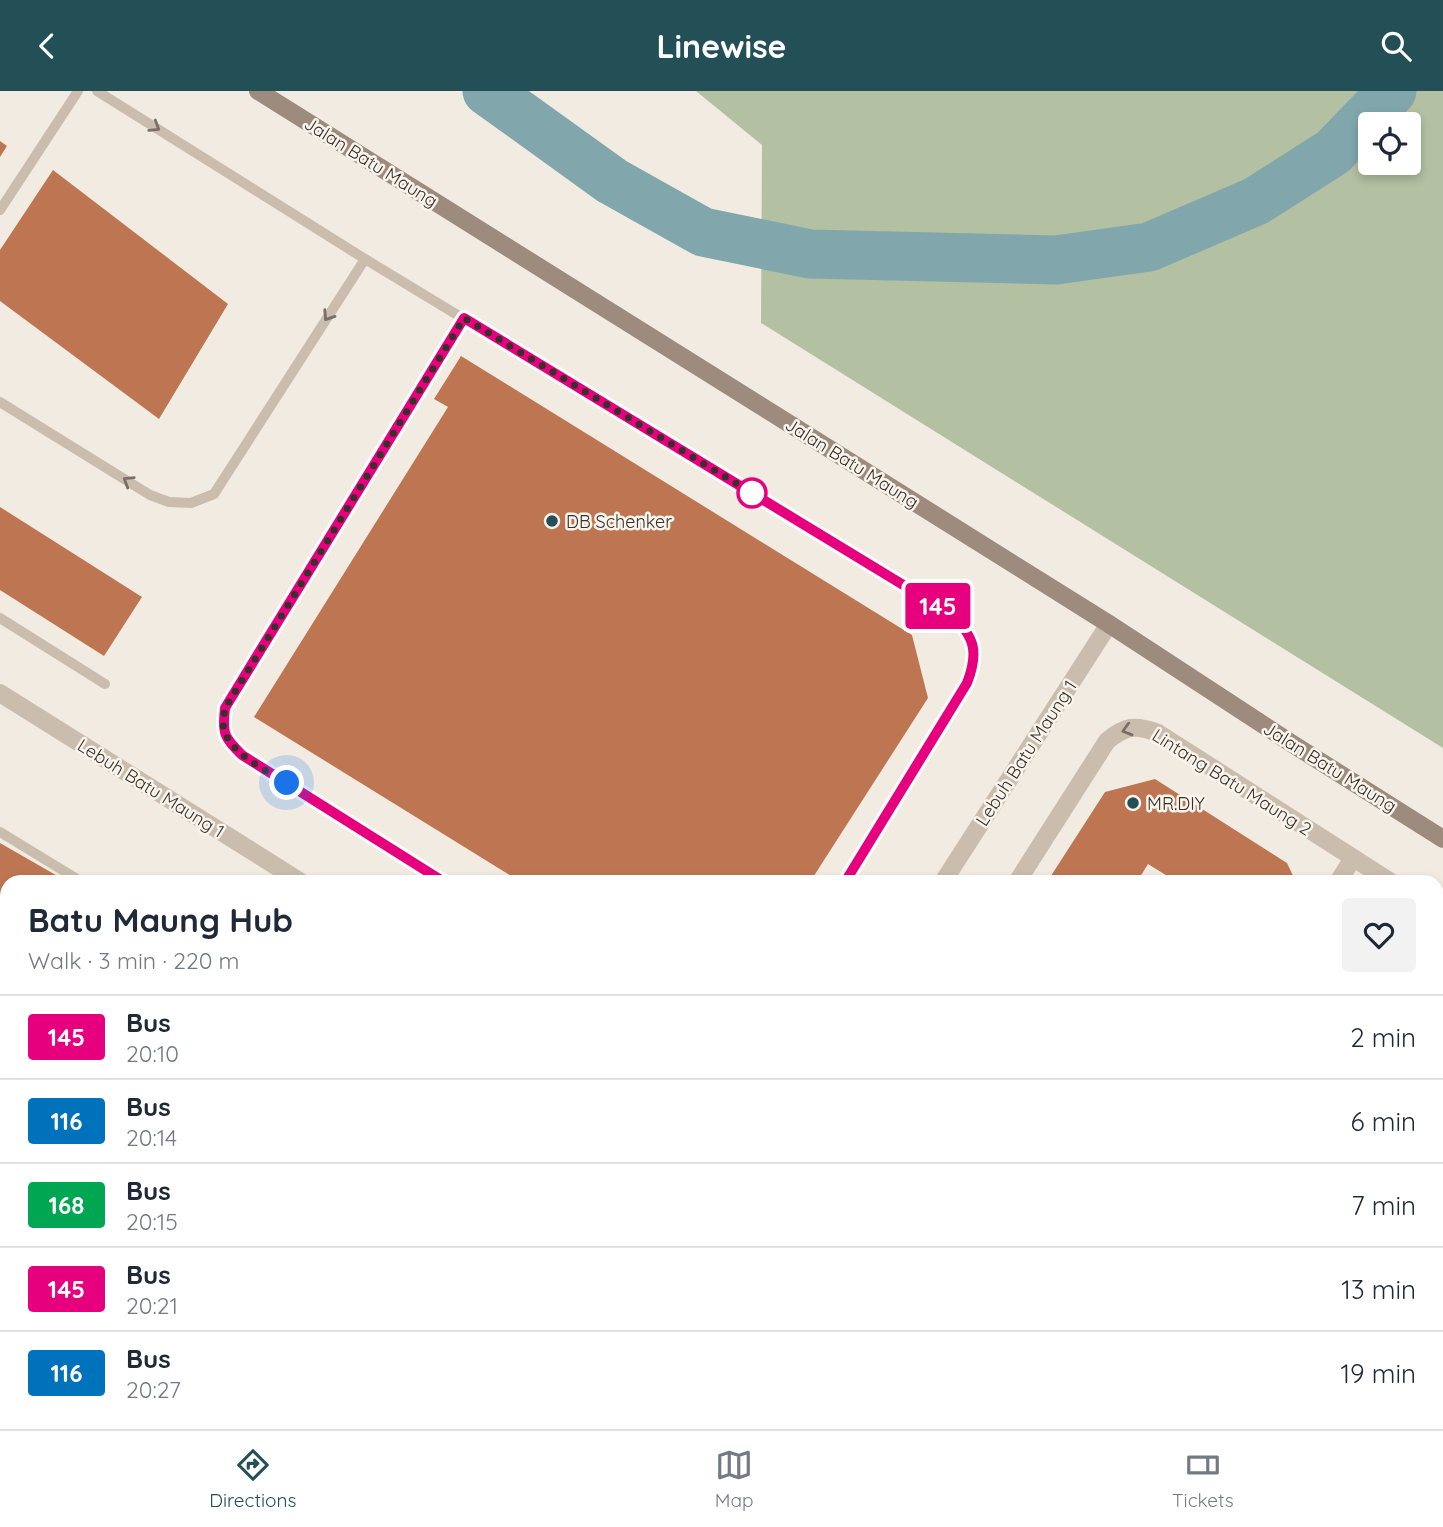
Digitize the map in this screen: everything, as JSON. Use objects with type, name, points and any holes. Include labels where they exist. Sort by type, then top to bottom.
[{"type":"street","name":"Jalan Batu Maung","points":[[258,91],[1109,624],[1443,839]]},
{"type":"street","name":"Lebuh Batu Maung 1","points":[[948,875],[1109,624]]},
{"type":"street","name":"Lebuh Batu Maung 1","points":[[0,693],[290,875]]},
{"type":"street","name":"Lintang Batu Maung 2","points":[[1021,875],[1107,741],[1130,727],[1143,727],[1157,733],[1380,875]]},
{"type":"street","points":[[1342,875],[1353,858]]},
{"type":"lane","points":[[0,211],[78,91]]},
{"type":"lane","points":[[97,91],[365,259],[951,614],[965,628],[974,655],[974,665],[967,683],[849,875]]},
{"type":"lane","points":[[0,402],[150,495],[169,502],[191,503],[214,494],[365,259]]},
{"type":"lane","points":[[433,875],[242,755],[229,742],[223,728],[225,708],[464,318]]},
{"type":"lane","points":[[0,618],[105,684]]},
{"type":"lane","points":[[0,832],[71,875]]},
{"type":"green space","points":[[696,91],[1443,91],[1443,748],[761,323],[762,145]]},
{"type":"building","points":[[0,141],[7,146],[0,157]]},
{"type":"building","points":[[53,170],[228,304],[159,419],[0,301],[0,250]]},
{"type":"building","name":"DB Schenker","points":[[461,356],[912,635],[928,698],[814,875],[510,875],[254,717],[448,407],[434,399]]},
{"type":"building","points":[[0,507],[142,597],[104,656],[0,590]]},
{"type":"building","points":[[1155,779],[1287,863],[1293,875],[1166,875],[1148,864],[1141,875],[1052,875],[1105,792]]},
{"type":"building","points":[[0,843],[56,875],[0,875]]},
{"type":"waterway","points":[[487,91],[612,181],[703,232],[810,254],[1056,260],[1149,247],[1256,201],[1333,152],[1392,91]]},
{"type":"bus line","name":"145","points":[[433,875],[242,755],[229,742],[223,728],[225,708],[464,318],[951,614],[965,628],[973,646],[974,665],[967,683],[849,875]]},
{"type":"place","name":"DB Schenker","points":[[552,521]]},
{"type":"place","name":"MR.DIY","points":[[1133,803]]},
{"type":"route","points":[[287,783],[242,755],[229,742],[223,728],[225,708],[464,318],[752,493]]}]
